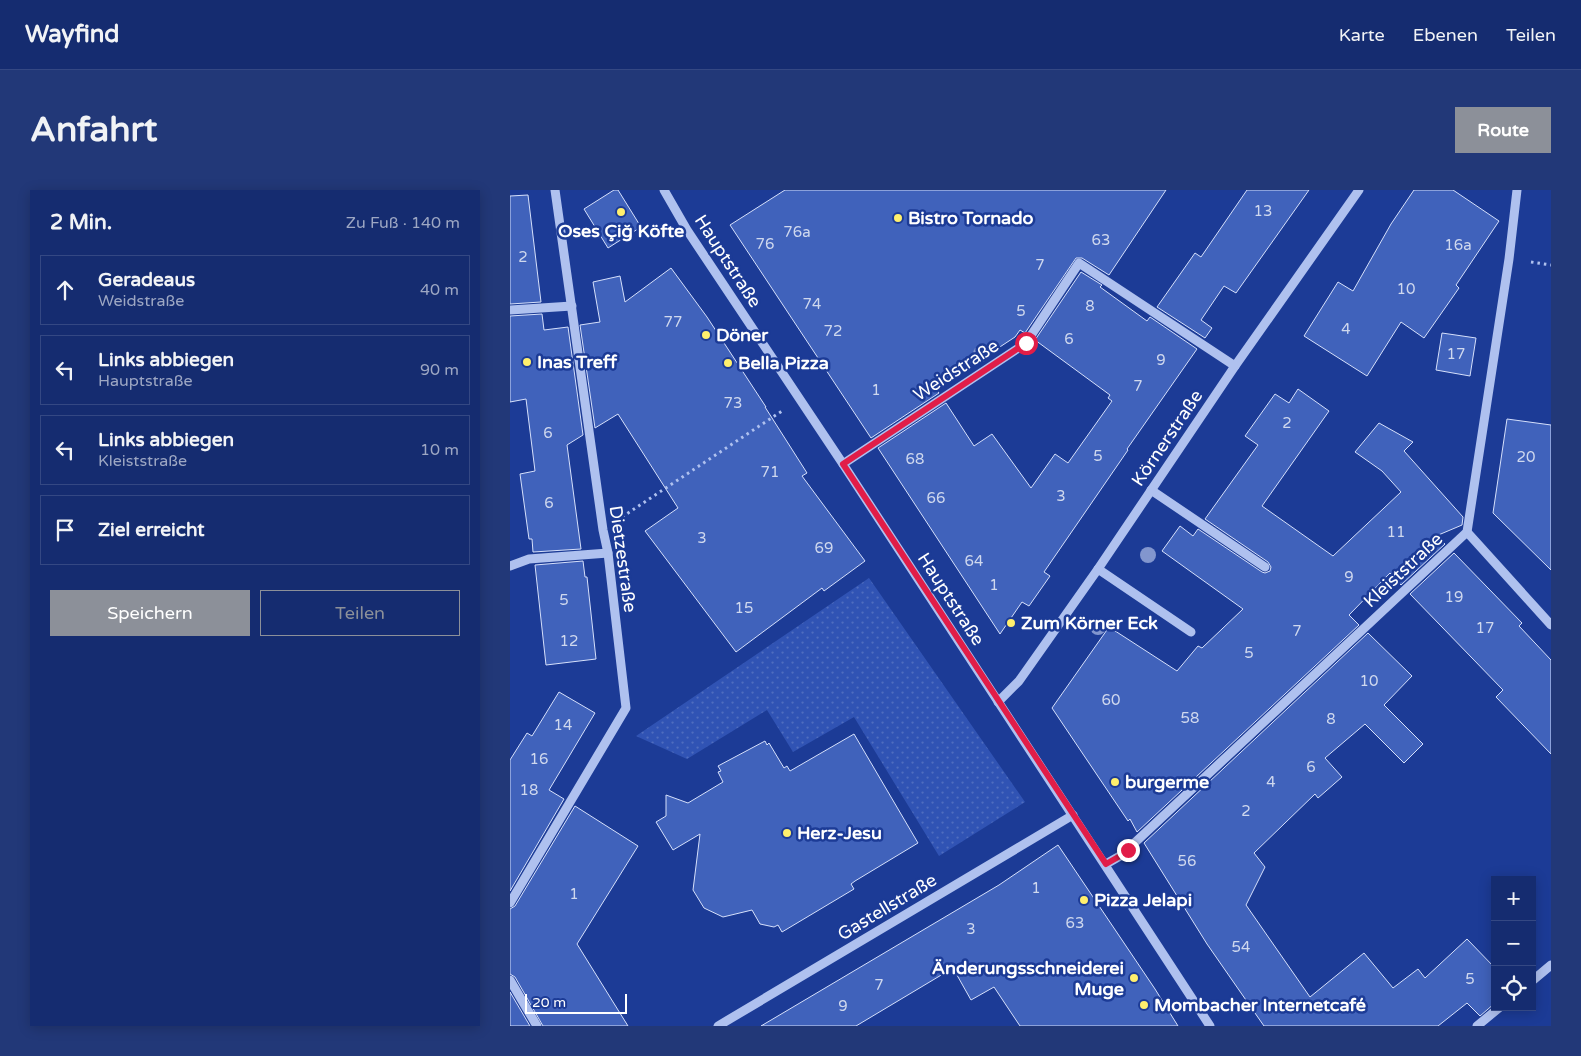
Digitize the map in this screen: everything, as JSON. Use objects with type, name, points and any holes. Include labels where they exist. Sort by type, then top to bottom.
[{"type":"street","name":"Dietzestraße","points":[[510,903],[626,708],[608,553],[603,530],[555,190]]},
{"type":"street","name":"Hauptstraße","points":[[664,190],[687,230],[1106,864],[1210,1026]]},
{"type":"street","name":"Körnerstraße","points":[[998,702],[1018,681],[1098,569],[1235,366],[1359,190]]},
{"type":"street","name":"Kleiststraße","points":[[1106,864],[1128,850],[1468,532],[1518,190]]},
{"type":"street","name":"Weidstraße","points":[[843,464],[1026,343],[1078,263],[1235,366]]},
{"type":"street","points":[[510,310],[572,306]]},
{"type":"street","points":[[1151,490],[1265,567]]},
{"type":"street","points":[[1468,532],[1551,625]]},
{"type":"street","points":[[510,566],[529,559],[608,553]]},
{"type":"street","points":[[1098,569],[1191,632]]},
{"type":"street","name":"Gastellstraße","points":[[718,1026],[1073,815]]},
{"type":"street","points":[[1536,977],[1551,965]]},
{"type":"street","points":[[510,980],[537,1026]]},
{"type":"street","points":[[1478,1026],[1495,1011]]},
{"type":"path","points":[[603,530],[782,411]]},
{"type":"shaded area","points":[[869,578],[1025,802],[939,856],[854,717],[793,752],[767,710],[687,759],[636,736]]},
{"type":"building","points":[[614,190],[618,190],[641,227],[608,248],[584,209]]},
{"type":"building","points":[[785,190],[1166,190],[1109,275],[1082,258],[1076,258],[1025,333],[1020,330],[1015,337],[936,389],[939,393],[871,438],[730,225]]},
{"type":"building","points":[[1247,190],[1309,190],[1236,293],[1224,286],[1201,320],[1212,328],[1205,338],[1157,307],[1195,253],[1201,257]]},
{"type":"building","points":[[1414,190],[1453,190],[1499,221],[1456,285],[1459,288],[1424,338],[1401,322],[1367,376],[1304,336],[1338,282],[1353,291],[1391,224]]},
{"type":"building","points":[[528,195],[541,302],[510,304],[510,196]]},
{"type":"building","points":[[671,268],[707,317],[766,407],[807,473],[802,476],[865,561],[824,591],[822,588],[736,652],[645,531],[678,508],[618,414],[595,428],[580,325],[600,322],[593,282],[620,276],[625,302]]},
{"type":"building","points":[[1081,272],[1102,285],[1100,287],[1147,321],[1150,317],[1197,349],[1044,572],[1050,576],[1029,606],[1022,602],[1000,634],[878,448],[946,403],[974,446],[992,434],[1031,488],[1055,454],[1068,463],[1112,401],[1108,398],[1110,395],[1035,340]]},
{"type":"building","points":[[542,314],[544,330],[568,327],[583,435],[567,445],[581,549],[533,552],[532,539],[529,539],[520,474],[535,471],[526,399],[510,402],[510,316]]},
{"type":"building","points":[[1442,333],[1476,338],[1470,376],[1436,370]]},
{"type":"building","points":[[1298,389],[1329,411],[1262,506],[1333,556],[1401,492],[1382,471],[1355,452],[1379,423],[1413,442],[1404,451],[1463,517],[1462,525],[1436,536],[1445,544],[1401,585],[1390,573],[1349,615],[1359,625],[1137,832],[1130,819],[1128,821],[1052,708],[1109,627],[1177,671],[1198,646],[1202,648],[1243,609],[1162,551],[1180,526],[1193,536],[1198,529],[1262,572],[1270,571],[1271,567],[1268,562],[1205,519],[1258,445],[1245,436],[1275,394],[1289,403]]},
{"type":"building","points":[[1507,419],[1551,425],[1551,570],[1493,513]]},
{"type":"building","points":[[1454,553],[1522,623],[1519,626],[1551,660],[1551,754],[1496,697],[1503,690],[1410,594]]},
{"type":"building","points":[[583,561],[585,577],[587,577],[596,659],[546,665],[535,565]]},
{"type":"building","points":[[1368,633],[1412,676],[1384,705],[1423,744],[1404,763],[1365,724],[1325,758],[1342,777],[1318,798],[1315,794],[1254,853],[1265,867],[1246,905],[1310,997],[1364,953],[1393,988],[1418,969],[1425,978],[1467,939],[1491,964],[1491,1006],[1480,1016],[1467,1003],[1438,1026],[1264,1026],[1207,944],[1144,843]]},
{"type":"building","points":[[559,692],[595,713],[549,790],[564,799],[510,891],[510,760],[527,733],[532,736]]},
{"type":"building","name":"Herz-Jesu","points":[[854,734],[918,843],[855,881],[851,884],[854,889],[782,932],[778,925],[774,927],[760,924],[752,910],[723,917],[704,908],[693,890],[700,834],[673,850],[656,822],[666,816],[666,795],[688,803],[723,782],[718,772],[721,771],[718,766],[765,741],[767,745],[769,743],[784,768],[787,766],[790,771]]},
{"type":"building","points":[[575,806],[638,846],[577,944],[628,1026],[543,1026],[515,977],[510,974],[510,909],[515,906]]},
{"type":"building","points":[[1058,845],[1178,1026],[1020,1026],[994,987],[971,1000],[953,968],[856,1026],[761,1026],[999,885]]},
{"type":"building","points":[[510,992],[530,1026],[510,1026]]},
{"type":"place","name":"Oses Çiğ Köfte","points":[[621,212]]},
{"type":"place","name":"Bistro Tornado","points":[[898,218]]},
{"type":"place","name":"Döner","points":[[706,335]]},
{"type":"place","name":"Inas Treff","points":[[527,362]]},
{"type":"place","name":"Bella Pizza","points":[[728,363]]},
{"type":"place","name":"Zum Körner Eck","points":[[1011,623]]},
{"type":"place","name":"burgerme","points":[[1115,782]]},
{"type":"place","name":"Herz-Jesu","points":[[787,833]]},
{"type":"place","name":"Pizza Jelapi","points":[[1084,900]]},
{"type":"place","name":"Änderungsschneiderei Muge","points":[[1134,978]]},
{"type":"place","name":"Mombacher Internetcafé","points":[[1144,1005]]},
{"type":"route","points":[[1026,343],[843,464],[1106,864],[1128,850]]}]
